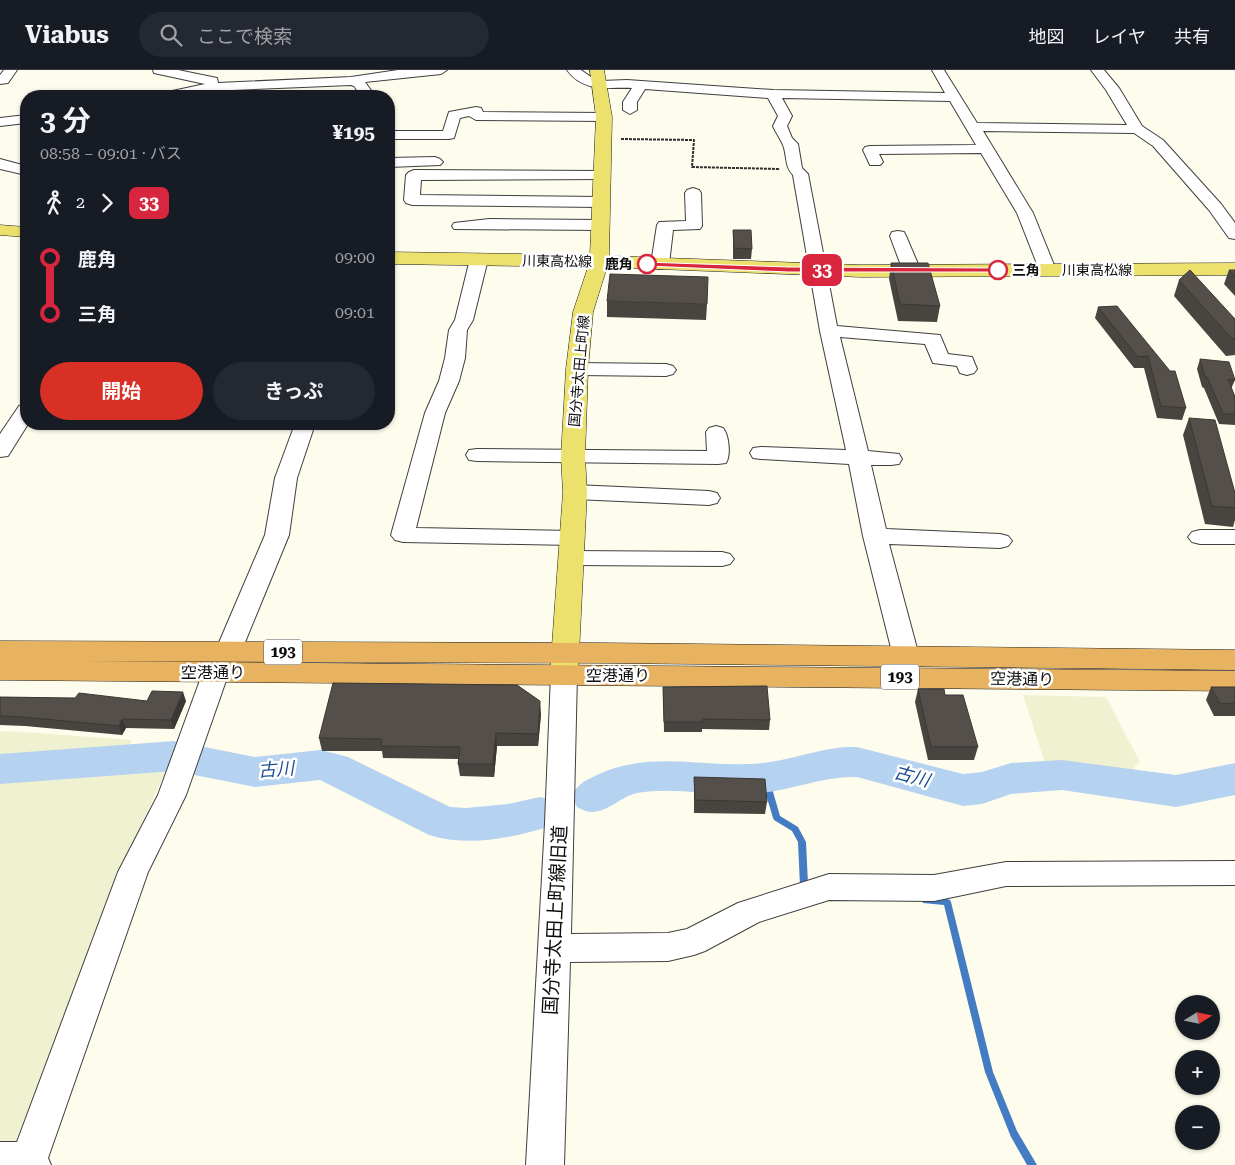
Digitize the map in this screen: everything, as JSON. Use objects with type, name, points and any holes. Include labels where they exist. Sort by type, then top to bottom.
[{"type":"highway","name":"空港通り","points":[[0,651],[222,662]]},
{"type":"highway","name":"空港通り","points":[[565,664],[906,656],[1235,660]]},
{"type":"highway","name":"空港通り","points":[[0,670],[222,662],[565,664],[1235,681]]},
{"type":"main road","name":"国分寺太田上町線","points":[[565,664],[575,492],[573,457],[577,369],[584,312],[599,261],[604,117],[599,77]]},
{"type":"main road","points":[[0,230],[20,232]]},
{"type":"main road","name":"川東高松線","points":[[395,258],[599,261],[817,270],[1235,269]]},
{"type":"street","points":[[0,80],[3,80],[12,70]]},
{"type":"street","points":[[159,70],[230,85],[244,86],[334,75],[359,83],[364,90]]},
{"type":"street","points":[[351,81],[376,73],[441,70]]},
{"type":"street","points":[[573,70],[586,80],[599,77],[641,85],[705,84],[773,94],[954,97]]},
{"type":"street","points":[[938,70],[1025,213],[1047,270]]},
{"type":"street","points":[[1098,70],[1112,88],[1137,129],[1158,143],[1235,234]]},
{"type":"street","points":[[188,90],[230,85]]},
{"type":"street","points":[[630,110],[630,102],[641,85]]},
{"type":"street","points":[[773,94],[784,116],[780,126],[786,140],[791,144],[795,169],[800,174],[829,331],[859,457],[875,536],[906,656]]},
{"type":"street","points":[[395,137],[449,135],[454,114],[476,111],[476,116],[604,117]]},
{"type":"street","points":[[0,122],[20,120]]},
{"type":"street","points":[[973,127],[1070,130],[1137,129]]},
{"type":"street","points":[[1030,129],[1037,144]]},
{"type":"street","points":[[1070,130],[1077,144]]},
{"type":"street","points":[[1106,130],[1115,143]]},
{"type":"street","points":[[874,162],[870,150],[986,149]]},
{"type":"street","points":[[395,163],[602,169]]},
{"type":"street","points":[[0,164],[20,169]]},
{"type":"street","points":[[601,202],[412,200],[414,175],[602,169]]},
{"type":"street","points":[[660,264],[665,226],[694,226],[693,193]]},
{"type":"street","points":[[460,226],[489,224],[600,225]]},
{"type":"street","points":[[898,236],[912,271]]},
{"type":"street","points":[[478,259],[464,320],[458,330],[455,358],[435,413],[403,535],[722,559]]},
{"type":"street","points":[[829,331],[933,339],[940,359],[965,361],[968,369]]},
{"type":"street","points":[[577,369],[666,370]]},
{"type":"street","points":[[0,451],[20,419]]},
{"type":"street","points":[[20,1161],[133,872],[172,795],[222,662],[277,535],[286,478],[303,430]]},
{"type":"street","points":[[478,455],[573,457],[666,449],[718,458],[716,432]]},
{"type":"street","points":[[761,453],[891,459]]},
{"type":"street","points":[[575,492],[709,498]]},
{"type":"street","points":[[875,536],[1000,541]]},
{"type":"street","points":[[1200,536],[1235,536]]},
{"type":"street","name":"国分寺太田上町線旧道","points":[[545,1165],[565,664]]},
{"type":"street","points":[[554,948],[668,947],[694,941],[749,912],[814,890],[829,887],[934,888],[1006,874],[1235,873]]},
{"type":"path","points":[[603,139],[694,140],[692,167],[795,169]]},
{"type":"green space","points":[[1023,695],[1106,697],[1140,762],[1135,766],[1133,779],[1046,766]]},
{"type":"green space","points":[[0,731],[132,740],[130,747],[0,759]]},
{"type":"green space","points":[[118,762],[157,764],[167,768],[107,901],[25,1142],[0,1149],[0,773]]},
{"type":"building","points":[[733,230],[751,230],[752,249],[734,248]]},
{"type":"building","points":[[891,263],[928,263],[940,306],[900,304]]},
{"type":"building","points":[[1190,270],[1235,319],[1235,339],[1232,339],[1179,280]]},
{"type":"building","points":[[1229,270],[1235,270],[1235,277]]},
{"type":"building","points":[[610,274],[708,277],[707,304],[607,301]]},
{"type":"building","points":[[1117,306],[1170,371],[1175,371],[1186,408],[1161,406],[1148,356],[1138,357],[1098,307]]},
{"type":"building","points":[[1200,359],[1229,362],[1235,380],[1228,379],[1235,397],[1235,414],[1223,414],[1207,377],[1205,377]]},
{"type":"building","points":[[1189,418],[1215,420],[1235,493],[1235,508],[1212,506]]},
{"type":"building","points":[[333,683],[517,685],[540,701],[538,734],[496,733],[493,764],[458,764],[460,747],[381,746],[382,739],[319,738]]},
{"type":"building","points":[[767,686],[770,720],[703,719],[703,722],[664,722],[663,687]]},
{"type":"building","points":[[1211,687],[1235,687],[1235,703],[1220,704]]},
{"type":"building","points":[[918,689],[944,689],[945,695],[963,695],[978,747],[931,747]]},
{"type":"building","points":[[152,691],[183,692],[171,720],[122,719],[119,726],[0,716],[0,697],[75,698],[79,693],[147,701]]},
{"type":"building","points":[[694,777],[765,779],[767,802],[695,800]]},
{"type":"waterway","name":"古川","points":[[0,769],[174,756],[255,772],[320,765],[333,768],[444,823],[466,825],[508,820],[540,813]]},
{"type":"waterway","name":"古川","points":[[592,796],[616,784],[635,778],[657,776],[718,779],[764,778],[822,765],[845,762],[857,762],[963,790],[982,788],[1011,779],[1062,775],[1176,791],[1235,779]]},
{"type":"waterway","points":[[765,778],[777,818],[795,829],[802,842],[804,886],[807,888]]},
{"type":"waterway","points":[[926,901],[947,902],[989,1072],[1014,1134],[1032,1165]]},
{"type":"bus line","name":"33","points":[[647,264],[788,270],[998,270]]},
{"type":"place","name":"鹿角","points":[[647,264]]},
{"type":"place","name":"三角","points":[[998,270]]}]
